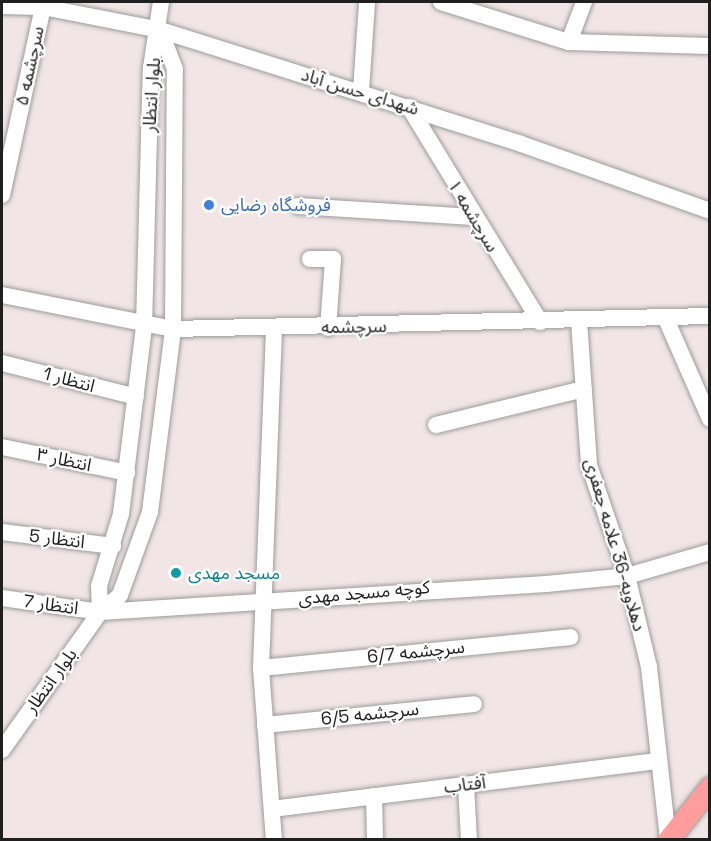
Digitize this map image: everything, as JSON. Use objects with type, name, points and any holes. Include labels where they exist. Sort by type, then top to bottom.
[{"type":"main road","points":[[668,839],[710,787]]},
{"type":"street","points":[[160,30],[161,2]]},
{"type":"street","points":[[361,92],[367,2]]},
{"type":"street","points":[[441,2],[568,42],[710,46]]},
{"type":"street","points":[[568,42],[584,2]]},
{"type":"street","name":"شهدای حسن آباد","points":[[2,6],[86,9],[160,30],[409,107],[710,211]]},
{"type":"street","name":"سرچشمه ۵","points":[[2,195],[43,7]]},
{"type":"street","name":"بلوار انتظار","points":[[100,612],[99,586],[113,546],[127,473],[144,327],[151,68],[160,30]]},
{"type":"street","name":"بلوار انتظار","points":[[2,750],[100,612],[120,595],[150,512],[173,329],[175,69],[160,30]]},
{"type":"street","name":"سرچشمه ۱","points":[[409,107],[473,217],[540,322]]},
{"type":"street","points":[[298,206],[473,217]]},
{"type":"street","points":[[310,258],[333,259],[328,328]]},
{"type":"street","name":"سرچشمه","points":[[2,296],[144,327],[173,329],[328,328],[710,316]]},
{"type":"street","points":[[666,319],[710,419]]},
{"type":"street","name":"دهلاویه-36 علامه جعفری","points":[[579,321],[589,465],[627,576],[649,666],[668,839]]},
{"type":"street","points":[[274,329],[261,668],[274,840]]},
{"type":"street","name":"انتظار 1","points":[[2,363],[136,398]]},
{"type":"street","points":[[436,425],[584,389]]},
{"type":"street","name":"انتظار ۳","points":[[2,447],[127,473]]},
{"type":"street","name":"انتظار 5","points":[[2,532],[113,546]]},
{"type":"street","name":"کوچه مسجد مهدی","points":[[100,612],[627,576],[710,552]]},
{"type":"street","name":"انتظار 7","points":[[2,598],[100,612]]},
{"type":"street","name":"سرچشمه 6/7","points":[[261,668],[570,637]]},
{"type":"street","name":"سرچشمه 6/5","points":[[266,725],[474,704]]},
{"type":"street","name":"آفتاب","points":[[272,809],[659,761]]},
{"type":"street","points":[[466,785],[469,840]]},
{"type":"street","points":[[374,796],[375,840]]},
{"type":"place","name":"فروشگاه رضایی","points":[[209,205]]},
{"type":"place","name":"مسجد مهدی","points":[[176,573]]}]
